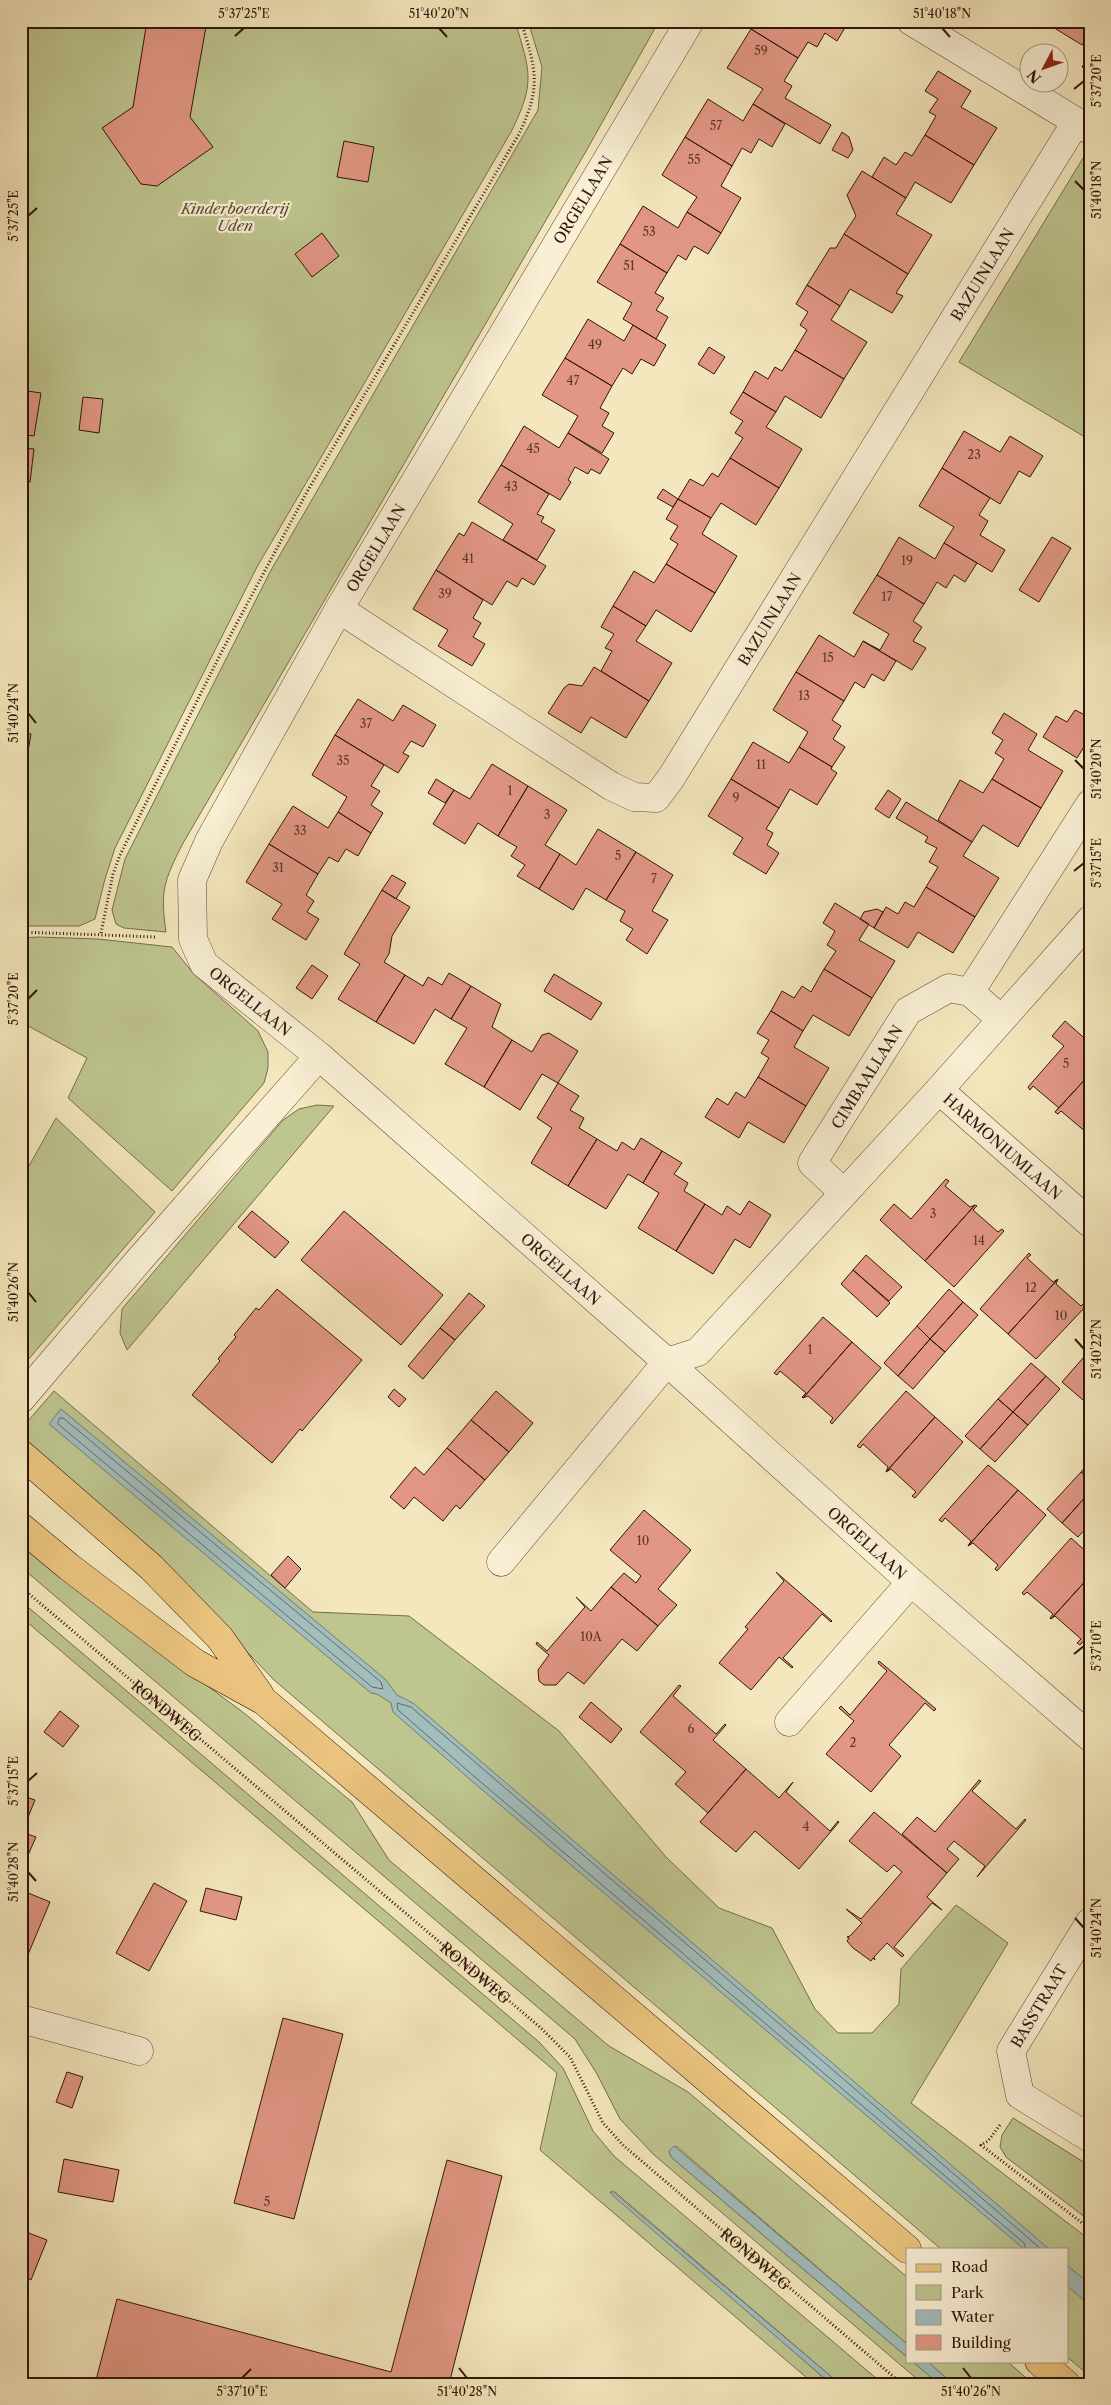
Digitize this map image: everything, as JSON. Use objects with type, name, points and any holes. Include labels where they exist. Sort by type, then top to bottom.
[{"type":"main road","points":[[21,1454],[151,1567],[220,1638],[264,1701]]},
{"type":"main road","points":[[21,1527],[69,1567],[196,1663],[264,1701],[906,2248]]},
{"type":"main road","points":[[1041,2362],[1066,2384]]},
{"type":"street","name":"ORGELLAAN","points":[[690,21],[339,609],[208,841],[192,880],[192,939],[204,964],[320,1056],[667,1362],[912,1582],[1090,1736]]},
{"type":"street","name":"BAZUINLAAN","points":[[339,609],[610,786],[634,797],[656,798],[676,770],[1083,126],[911,21]]},
{"type":"street","points":[[1001,1019],[970,992],[1090,804]]},
{"type":"street","points":[[501,1562],[667,1362],[698,1352],[939,1090],[1090,920]]},
{"type":"street","name":"CIMBAALLAAN","points":[[844,1193],[812,1163],[828,1136],[908,1011],[949,988],[970,992]]},
{"type":"street","points":[[21,1399],[140,1259],[320,1056]]},
{"type":"street","name":"HARMONIUMLAAN","points":[[939,1090],[1090,1223]]},
{"type":"street","name":"ORGELLAAN","points":[[788,1722],[912,1582]]},
{"type":"street","name":"BASSTRAAT","points":[[1020,2095],[1011,2052],[1090,1922]]},
{"type":"street","points":[[21,2019],[139,2051]]},
{"type":"street","points":[[1020,2095],[1090,2138]]},
{"type":"path","points":[[101,934],[113,874],[120,855],[222,651],[308,490],[519,134],[529,112],[534,94],[535,73],[521,21]]},
{"type":"path","points":[[21,932],[192,939]]},
{"type":"path","name":"RONDWEG","points":[[21,1587],[541,2028],[570,2057],[603,2123],[623,2145],[902,2384]]},
{"type":"path","points":[[1020,2095],[988,2141],[980,2145],[1090,2229]]},
{"type":"green space","name":"Kinderboerderij Uden","points":[[21,21],[515,21],[527,65],[528,77],[524,101],[511,132],[257,567],[115,848],[95,919],[79,926],[21,926]]},
{"type":"green space","points":[[528,21],[659,21],[585,153],[182,845],[171,868],[165,887],[163,906],[166,932],[124,928],[116,924],[112,910],[125,859],[270,572],[538,110],[542,67]]},
{"type":"green space","points":[[1083,158],[1090,162],[1090,440],[959,362]]},
{"type":"green space","points":[[21,938],[98,939],[172,947],[194,974],[258,1031],[268,1052],[268,1068],[264,1083],[172,1191],[68,1098],[87,1058],[21,1022]]},
{"type":"green space","points":[[317,1105],[334,1106],[127,1350],[120,1333],[122,1309],[283,1120],[299,1109]]},
{"type":"green space","points":[[56,1118],[155,1212],[21,1368],[21,1180]]},
{"type":"green space","points":[[54,1391],[313,1612],[409,1616],[559,1731],[666,1857],[719,1908],[772,1928],[815,2009],[838,2033],[872,2033],[899,2004],[901,1969],[956,1905],[1008,1943],[911,2103],[1090,2240],[1090,2376],[1068,2358],[1068,2248],[940,2248],[274,1680],[167,1568],[21,1439],[21,1429]]},
{"type":"green space","points":[[21,1544],[66,1581],[244,1713],[352,1802],[389,1860],[609,2046],[688,2092],[906,2276],[906,2343],[676,2146],[669,2151],[671,2157],[906,2356],[906,2362],[913,2362],[939,2384],[923,2384],[653,2154],[620,2119],[597,2074],[575,2039],[21,1567]]},
{"type":"green space","points":[[21,1601],[539,2042],[563,2068],[593,2131],[614,2156],[883,2384],[840,2384],[615,2192],[610,2192],[831,2384],[814,2384],[540,2150],[557,2073],[21,1617]]},
{"type":"green space","points":[[1013,2118],[1090,2166],[1090,2221],[1006,2157],[1000,2147],[1002,2135]]},
{"type":"green space","points":[[928,2362],[1008,2362],[1033,2384],[953,2384]]},
{"type":"water","points":[[61,1409],[385,1679],[397,1695],[413,1703],[1048,2248],[1023,2248],[473,1782],[393,1712],[391,1703],[377,1694],[371,1693],[49,1424]]},
{"type":"water","points":[[674,2146],[906,2343],[906,2356],[671,2157],[669,2151]]},
{"type":"water","points":[[612,2191],[840,2384],[831,2384],[611,2194]]},
{"type":"water","points":[[1068,2266],[1090,2284],[1090,2305],[1068,2287]]},
{"type":"water","points":[[913,2362],[928,2362],[953,2384],[939,2384]]},
{"type":"building","points":[[147,21],[207,21],[190,117],[213,147],[157,186],[141,184],[102,128],[133,107]]},
{"type":"building","points":[[755,21],[849,21],[837,41],[825,33],[817,47],[808,42],[798,58],[751,29]]},
{"type":"building","points":[[1043,21],[1090,21],[1090,32],[1082,45]]},
{"type":"building","points":[[751,29],[798,58],[784,81],[792,86],[785,98],[831,125],[820,144],[753,104],[763,89],[727,68]]},
{"type":"building","points":[[1090,54],[1090,71],[1082,67]]},
{"type":"building","points":[[938,71],[971,91],[961,107],[997,128],[974,165],[925,135],[936,116],[929,112],[938,99],[925,91]]},
{"type":"building","points":[[708,99],[743,121],[753,104],[785,124],[772,147],[759,139],[751,153],[742,148],[732,166],[685,137]]},
{"type":"building","points":[[842,132],[849,137],[853,150],[848,158],[832,150]]},
{"type":"building","points":[[925,135],[974,165],[951,203],[915,182],[906,198],[872,177],[884,157],[896,165],[905,152],[912,156]]},
{"type":"building","points":[[685,137],[732,166],[721,186],[741,198],[721,233],[687,212],[697,197],[662,175]]},
{"type":"building","points":[[344,141],[374,147],[368,182],[337,177]]},
{"type":"building","points":[[862,171],[906,198],[896,214],[932,235],[908,274],[844,234],[856,216],[847,195]]},
{"type":"building","points":[[643,206],[678,228],[687,212],[721,233],[708,254],[694,246],[686,260],[678,255],[667,273],[620,244]]},
{"type":"building","points":[[322,233],[339,256],[312,277],[295,254]]},
{"type":"building","points":[[844,234],[908,274],[896,293],[903,296],[892,313],[850,289],[840,306],[807,285],[830,248],[836,248]]},
{"type":"building","points":[[620,244],[667,273],[655,293],[664,298],[656,310],[668,317],[656,339],[623,319],[632,303],[597,282]]},
{"type":"building","points":[[807,285],[840,306],[831,320],[867,342],[844,379],[795,350],[807,330],[800,325],[808,312],[796,304]]},
{"type":"building","points":[[588,319],[624,341],[633,325],[666,345],[654,366],[641,359],[632,374],[623,368],[612,386],[565,358]]},
{"type":"building","points":[[709,347],[725,357],[714,374],[698,364]]},
{"type":"building","points":[[795,350],[844,379],[821,418],[785,396],[776,412],[743,392],[755,371],[768,379],[775,367],[782,371]]},
{"type":"building","points":[[565,358],[612,386],[600,408],[609,413],[602,426],[614,433],[602,453],[568,433],[578,416],[542,395]]},
{"type":"building","points":[[21,390],[41,393],[34,436],[21,434]]},
{"type":"building","points":[[743,392],[776,412],[766,427],[802,449],[779,488],[730,458],[743,438],[735,433],[743,421],[730,413]]},
{"type":"building","points":[[83,397],[103,399],[99,433],[79,430]]},
{"type":"building","points":[[524,426],[559,448],[568,433],[609,459],[600,474],[591,469],[588,474],[575,467],[568,480],[571,482],[560,500],[501,465]]},
{"type":"building","points":[[964,431],[1000,452],[1010,436],[1043,456],[1030,477],[1019,471],[1000,504],[942,468]]},
{"type":"building","points":[[21,448],[34,449],[30,482],[21,480]]},
{"type":"building","points":[[730,458],[779,488],[756,525],[721,503],[711,518],[678,499],[690,479],[703,486],[712,473],[718,477]]},
{"type":"building","points":[[501,465],[549,494],[537,514],[544,517],[541,522],[555,530],[537,560],[503,540],[513,524],[478,502]]},
{"type":"building","points":[[942,468],[990,498],[979,515],[988,521],[980,535],[1005,550],[992,572],[944,543],[954,527],[919,506]]},
{"type":"building","points":[[663,489],[678,499],[673,507],[657,498]]},
{"type":"building","points":[[678,499],[711,518],[702,534],[737,556],[715,593],[666,564],[678,544],[670,539],[678,526],[666,519]]},
{"type":"building","points":[[472,522],[546,566],[534,585],[522,578],[517,587],[507,581],[492,605],[436,570],[459,533],[464,536]]},
{"type":"building","points":[[899,537],[935,559],[944,543],[977,563],[965,582],[954,575],[946,588],[937,582],[924,604],[877,575]]},
{"type":"building","points":[[1052,537],[1071,548],[1039,602],[1019,590]]},
{"type":"building","points":[[666,564],[715,593],[691,632],[656,610],[646,626],[613,606],[634,571],[654,583]]},
{"type":"building","points":[[436,570],[483,600],[473,618],[481,623],[473,637],[485,644],[472,666],[438,646],[448,630],[413,609]]},
{"type":"building","points":[[877,575],[924,604],[913,621],[922,627],[913,641],[926,648],[912,670],[863,641],[880,650],[889,634],[853,613]]},
{"type":"building","points":[[613,606],[646,626],[636,641],[672,663],[649,701],[601,671],[612,651],[605,648],[614,634],[601,627]]},
{"type":"building","points":[[819,635],[854,657],[863,641],[896,661],[884,681],[872,674],[864,688],[855,682],[844,701],[796,672]]},
{"type":"building","points":[[594,667],[649,701],[626,738],[591,717],[581,733],[548,713],[564,688],[569,684],[582,686]]},
{"type":"building","points":[[796,672],[844,701],[832,720],[841,726],[833,739],[845,747],[832,767],[799,747],[808,732],[773,710]]},
{"type":"building","points":[[358,699],[393,721],[403,705],[436,725],[423,747],[411,741],[403,753],[409,756],[398,773],[335,735]]},
{"type":"building","points":[[1090,707],[1090,743],[1087,742],[1077,758],[1043,737],[1056,716],[1067,722],[1075,710],[1085,715]]},
{"type":"building","points":[[1004,713],[1037,734],[1028,750],[1063,771],[1041,808],[992,779],[1004,759],[995,753],[1003,740],[992,733]]},
{"type":"building","points":[[21,733],[31,734],[24,773],[21,772]]},
{"type":"building","points":[[335,735],[384,765],[371,786],[380,791],[371,805],[383,813],[371,833],[338,812],[347,797],[312,775]]},
{"type":"building","points":[[753,742],[789,763],[799,747],[832,767],[831,769],[837,773],[817,805],[790,789],[779,808],[731,779]]},
{"type":"building","points":[[492,764],[528,786],[498,836],[478,823],[465,844],[433,824],[454,790],[470,799]]},
{"type":"building","points":[[436,779],[454,790],[445,803],[428,793]]},
{"type":"building","points":[[731,779],[779,808],[766,829],[773,833],[767,845],[779,853],[766,874],[733,854],[743,838],[708,816]]},
{"type":"building","points":[[992,779],[1041,808],[1018,847],[983,825],[972,842],[938,820],[960,780],[983,793]]},
{"type":"building","points":[[528,786],[567,810],[545,845],[560,854],[539,889],[517,876],[525,865],[511,856],[517,847],[498,836]]},
{"type":"building","points":[[888,790],[901,799],[889,818],[875,809]]},
{"type":"building","points":[[906,802],[972,842],[963,856],[999,878],[975,917],[926,887],[938,867],[929,862],[937,848],[925,842],[928,837],[896,818]]},
{"type":"building","points":[[293,806],[328,828],[338,812],[371,833],[358,856],[346,849],[338,862],[329,857],[318,874],[269,844]]},
{"type":"building","points":[[598,829],[636,852],[606,900],[586,888],[573,910],[539,889],[560,854],[576,865]]},
{"type":"building","points":[[269,844],[318,874],[306,895],[314,901],[307,912],[319,919],[306,940],[272,919],[282,904],[246,882]]},
{"type":"building","points":[[636,852],[673,875],[652,911],[668,920],[647,954],[626,940],[633,929],[620,921],[625,911],[606,900]]},
{"type":"building","points":[[392,875],[406,883],[396,899],[382,890]]},
{"type":"building","points":[[926,887],[975,917],[953,953],[918,932],[908,948],[874,928],[886,907],[898,914],[905,902],[914,907]]},
{"type":"building","points":[[382,890],[410,907],[392,936],[389,954],[384,962],[405,975],[376,1022],[338,999],[360,964],[344,954]]},
{"type":"building","points":[[835,903],[869,924],[859,940],[895,961],[872,998],[824,969],[836,951],[827,945],[835,931],[823,923]]},
{"type":"building","points":[[877,909],[883,912],[874,928],[860,919],[864,912]]},
{"type":"building","points":[[312,965],[328,976],[312,999],[296,988]]},
{"type":"building","points":[[824,969],[872,998],[849,1036],[813,1015],[803,1031],[771,1011],[782,991],[794,998],[802,986],[811,992]]},
{"type":"building","points":[[449,973],[471,986],[451,1019],[435,1009],[414,1044],[376,1022],[405,975],[423,986],[428,977],[442,985]]},
{"type":"building","points":[[554,974],[602,1003],[591,1020],[544,991]]},
{"type":"building","points":[[471,986],[501,1004],[492,1027],[512,1040],[484,1087],[445,1064],[467,1028],[451,1019]]},
{"type":"building","points":[[771,1011],[803,1031],[794,1047],[829,1068],[806,1106],[758,1077],[769,1058],[761,1053],[769,1040],[757,1033]]},
{"type":"building","points":[[1065,1021],[1090,1043],[1090,1074],[1059,1108],[1033,1086],[1030,1090],[1028,1087],[1064,1046],[1052,1036]]},
{"type":"building","points":[[549,1033],[578,1051],[558,1083],[542,1074],[520,1110],[484,1087],[512,1040],[532,1052],[542,1035]]},
{"type":"building","points":[[1090,1074],[1090,1134],[1085,1138],[1083,1136],[1087,1133],[1061,1111],[1058,1114],[1055,1112]]},
{"type":"building","points":[[758,1077],[806,1106],[784,1143],[748,1122],[739,1138],[705,1117],[717,1098],[728,1105],[736,1092],[745,1098]]},
{"type":"building","points":[[558,1083],[579,1096],[570,1110],[584,1118],[579,1128],[597,1139],[568,1186],[531,1163],[552,1128],[537,1118]]},
{"type":"building","points":[[641,1138],[662,1151],[643,1183],[628,1174],[606,1209],[568,1186],[597,1139],[617,1151],[622,1142],[634,1150]]},
{"type":"building","points":[[662,1151],[682,1163],[674,1174],[688,1183],[684,1191],[705,1204],[676,1251],[638,1228],[659,1193],[643,1183]]},
{"type":"building","points":[[946,1179],[949,1181],[945,1186],[970,1207],[975,1205],[925,1261],[880,1220],[894,1204],[911,1219]]},
{"type":"building","points":[[749,1201],[771,1215],[750,1248],[735,1239],[713,1274],[676,1251],[705,1204],[722,1215],[727,1206],[740,1215]]},
{"type":"building","points":[[975,1205],[977,1206],[973,1210],[998,1232],[1002,1229],[1004,1231],[954,1287],[925,1261]]},
{"type":"building","points":[[252,1211],[289,1242],[275,1258],[238,1227]]},
{"type":"building","points":[[344,1211],[443,1295],[401,1345],[301,1260]]},
{"type":"building","points":[[1029,1253],[1031,1255],[1027,1258],[1053,1282],[1058,1279],[1008,1334],[980,1309]]},
{"type":"building","points":[[866,1255],[902,1287],[889,1301],[853,1270]]},
{"type":"building","points":[[853,1270],[890,1303],[877,1317],[841,1284]]},
{"type":"building","points":[[1058,1279],[1056,1284],[1081,1306],[1085,1302],[1087,1305],[1036,1359],[1008,1334]]},
{"type":"building","points":[[277,1289],[362,1360],[302,1431],[300,1429],[272,1463],[192,1395],[220,1361],[218,1359],[236,1337],[234,1335],[256,1308],[259,1310]]},
{"type":"building","points":[[949,1289],[963,1302],[930,1339],[917,1326]]},
{"type":"building","points":[[469,1293],[485,1306],[455,1340],[440,1328]]},
{"type":"building","points":[[963,1302],[978,1315],[945,1352],[930,1339]]},
{"type":"building","points":[[823,1317],[852,1342],[803,1398],[806,1393],[780,1371],[777,1375],[774,1373]]},
{"type":"building","points":[[917,1326],[930,1339],[898,1376],[884,1363]]},
{"type":"building","points":[[440,1328],[455,1340],[423,1379],[408,1366]]},
{"type":"building","points":[[930,1339],[945,1352],[913,1389],[898,1376]]},
{"type":"building","points":[[852,1342],[881,1368],[832,1424],[830,1422],[833,1418],[808,1396],[803,1398]]},
{"type":"building","points":[[1090,1350],[1090,1406],[1062,1382]]},
{"type":"building","points":[[1031,1363],[1046,1376],[1013,1412],[998,1399]]},
{"type":"building","points":[[1046,1376],[1060,1389],[1028,1425],[1013,1412]]},
{"type":"building","points":[[394,1389],[406,1399],[399,1407],[388,1397]]},
{"type":"building","points":[[496,1391],[533,1423],[509,1452],[471,1420]]},
{"type":"building","points":[[906,1391],[935,1417],[886,1472],[888,1467],[863,1444],[860,1448],[857,1446]]},
{"type":"building","points":[[998,1399],[1013,1412],[980,1449],[965,1436]]},
{"type":"building","points":[[1013,1412],[1028,1425],[995,1462],[980,1449]]},
{"type":"building","points":[[935,1417],[963,1442],[915,1498],[912,1496],[916,1492],[891,1469],[886,1472]]},
{"type":"building","points":[[471,1420],[509,1452],[485,1480],[447,1448]]},
{"type":"building","points":[[447,1448],[485,1480],[460,1509],[456,1505],[443,1521],[414,1497],[404,1509],[390,1497],[415,1467],[424,1475]]},
{"type":"building","points":[[1090,1462],[1090,1480],[1081,1472]]},
{"type":"building","points":[[988,1465],[1018,1490],[968,1546],[971,1541],[945,1518],[942,1522],[939,1520]]},
{"type":"building","points":[[1081,1472],[1090,1480],[1090,1492],[1062,1523],[1047,1509]]},
{"type":"building","points":[[1018,1490],[1046,1515],[997,1571],[995,1569],[998,1565],[973,1543],[968,1546]]},
{"type":"building","points":[[1090,1492],[1090,1524],[1078,1537],[1062,1523]]},
{"type":"building","points":[[644,1510],[691,1550],[658,1589],[677,1605],[658,1626],[611,1587],[624,1573],[636,1583],[641,1576],[610,1550]]},
{"type":"building","points":[[1071,1538],[1090,1555],[1090,1576],[1051,1619],[1053,1614],[1027,1592],[1024,1595],[1022,1593]]},
{"type":"building","points":[[288,1556],[301,1569],[285,1588],[271,1575]]},
{"type":"building","points":[[776,1572],[832,1621],[822,1614],[783,1658],[793,1667],[779,1657],[751,1690],[719,1663],[748,1629],[745,1627],[784,1581]]},
{"type":"building","points":[[1090,1576],[1090,1634],[1080,1645],[1077,1643],[1081,1639],[1055,1616],[1051,1619]]},
{"type":"building","points":[[611,1587],[658,1626],[637,1651],[622,1639],[584,1684],[568,1672],[556,1685],[544,1685],[539,1681],[538,1670],[549,1655],[536,1644],[537,1642],[547,1651],[585,1607],[576,1597],[591,1611]]},
{"type":"building","points":[[879,1661],[936,1709],[934,1711],[925,1703],[889,1745],[901,1756],[871,1792],[826,1754],[854,1721],[839,1708],[841,1706],[850,1715],[887,1671],[878,1663]]},
{"type":"building","points":[[679,1685],[681,1686],[673,1696],[716,1734],[726,1725],[713,1740],[746,1769],[708,1813],[675,1784],[686,1772],[640,1732]]},
{"type":"building","points":[[591,1702],[622,1729],[611,1743],[579,1717]]},
{"type":"building","points":[[60,1711],[79,1726],[63,1747],[44,1732]]},
{"type":"building","points":[[746,1769],[779,1798],[793,1782],[786,1792],[830,1831],[839,1822],[799,1869],[755,1831],[736,1852],[700,1822]]},
{"type":"building","points":[[979,1780],[981,1781],[972,1791],[1016,1829],[1026,1820],[977,1877],[985,1866],[954,1841],[947,1849],[959,1859],[947,1873],[902,1834],[917,1817],[935,1832]]},
{"type":"building","points":[[21,1795],[35,1800],[22,1832],[36,1837],[21,1871]]},
{"type":"building","points":[[874,1812],[947,1873],[927,1897],[942,1910],[932,1903],[894,1947],[904,1955],[902,1957],[887,1943],[874,1957],[875,1960],[873,1958],[871,1961],[853,1948],[847,1941],[849,1938],[847,1937],[862,1923],[846,1909],[861,1919],[902,1872],[894,1865],[887,1872],[849,1841]]},
{"type":"building","points":[[154,1883],[187,1901],[149,1971],[116,1953]]},
{"type":"building","points":[[206,1888],[242,1897],[236,1920],[200,1911]]},
{"type":"building","points":[[21,1890],[50,1902],[27,1957],[21,1954]]},
{"type":"building","points":[[283,2018],[343,2034],[294,2219],[234,2203]]},
{"type":"building","points":[[67,2072],[83,2077],[72,2108],[56,2102]]},
{"type":"building","points":[[64,2159],[119,2170],[113,2202],[58,2192]]},
{"type":"building","points":[[447,2160],[502,2176],[449,2384],[95,2384],[117,2299],[391,2372]]},
{"type":"building","points":[[21,2230],[47,2240],[31,2280],[23,2276],[21,2281]]}]
